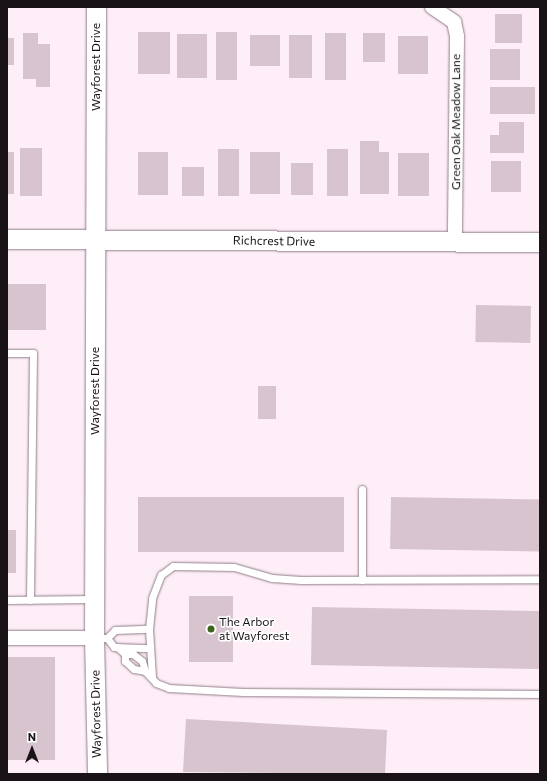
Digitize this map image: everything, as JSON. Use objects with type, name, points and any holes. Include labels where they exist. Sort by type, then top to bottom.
[{"type":"street","name":"Wayforest Drive","points":[[96,7],[95,599],[101,638],[97,774]]},
{"type":"street","name":"Green Oak Meadow Lane","points":[[435,8],[454,22],[457,36],[455,243]]},
{"type":"street","name":"Richcrest Drive","points":[[7,239],[455,243],[540,242]]},
{"type":"street","points":[[7,638],[101,638]]},
{"type":"lane","points":[[7,354],[33,353],[30,600]]},
{"type":"lane","points":[[362,490],[362,580]]},
{"type":"lane","points":[[152,677],[149,630],[152,598],[161,575],[173,566],[234,567],[272,578],[301,580],[540,579]]},
{"type":"lane","points":[[7,600],[95,599]]},
{"type":"lane","points":[[149,630],[115,630],[101,638],[114,647],[150,648]]},
{"type":"lane","points":[[118,647],[125,654],[125,661],[134,669],[145,671],[156,683],[169,688],[244,692],[540,694]]},
{"type":"lane","points":[[125,654],[133,654],[142,661],[145,671]]},
{"type":"building","points":[[495,14],[522,14],[522,43],[495,43]]},
{"type":"building","points":[[138,32],[170,32],[170,74],[138,74]]},
{"type":"building","points":[[216,32],[237,32],[237,80],[216,80]]},
{"type":"building","points":[[23,33],[38,33],[38,44],[50,44],[50,87],[36,87],[36,79],[23,79]]},
{"type":"building","points":[[325,33],[346,33],[346,80],[325,80]]},
{"type":"building","points":[[363,33],[385,33],[385,62],[363,62]]},
{"type":"building","points":[[177,34],[207,34],[207,78],[177,78]]},
{"type":"building","points":[[250,35],[280,35],[280,66],[250,66]]},
{"type":"building","points":[[289,35],[312,35],[312,78],[289,78]]},
{"type":"building","points":[[398,36],[428,36],[428,74],[398,74]]},
{"type":"building","points":[[7,38],[14,38],[14,65],[7,65]]},
{"type":"building","points":[[490,49],[520,49],[520,80],[490,80]]},
{"type":"building","points":[[490,87],[535,87],[535,114],[490,114]]},
{"type":"building","points":[[499,122],[524,122],[524,153],[490,153],[490,135],[499,135]]},
{"type":"building","points":[[360,141],[379,141],[379,152],[389,152],[389,194],[360,194]]},
{"type":"building","points":[[20,148],[42,148],[42,196],[20,196]]},
{"type":"building","points":[[218,149],[239,149],[239,196],[218,196]]},
{"type":"building","points":[[327,149],[348,149],[348,196],[327,196]]},
{"type":"building","points":[[7,152],[14,152],[14,194],[7,194]]},
{"type":"building","points":[[138,152],[168,152],[168,195],[138,195]]},
{"type":"building","points":[[250,152],[280,152],[280,194],[250,194]]},
{"type":"building","points":[[398,153],[429,153],[429,196],[398,196]]},
{"type":"building","points":[[491,161],[521,161],[521,192],[491,192]]},
{"type":"building","points":[[291,163],[313,163],[313,195],[291,195]]},
{"type":"building","points":[[182,167],[204,167],[204,196],[182,196]]},
{"type":"building","points":[[7,284],[46,284],[46,330],[7,330]]},
{"type":"building","points":[[476,305],[531,306],[530,343],[475,342]]},
{"type":"building","points":[[258,386],[276,386],[276,419],[258,419]]},
{"type":"building","points":[[138,497],[344,497],[344,552],[138,552]]},
{"type":"building","points":[[391,497],[540,500],[539,552],[390,549]]},
{"type":"building","points":[[7,530],[16,530],[16,573],[7,573]]},
{"type":"building","name":"The Arbor at Wayforest","points":[[189,596],[233,596],[233,662],[189,662]]},
{"type":"building","points":[[312,607],[540,611],[539,669],[311,665]]},
{"type":"building","points":[[7,657],[55,657],[55,760],[7,760]]},
{"type":"building","points":[[186,719],[387,730],[385,774],[183,772]]},
{"type":"place","name":"The Arbor at Wayforest","points":[[211,629]]}]
